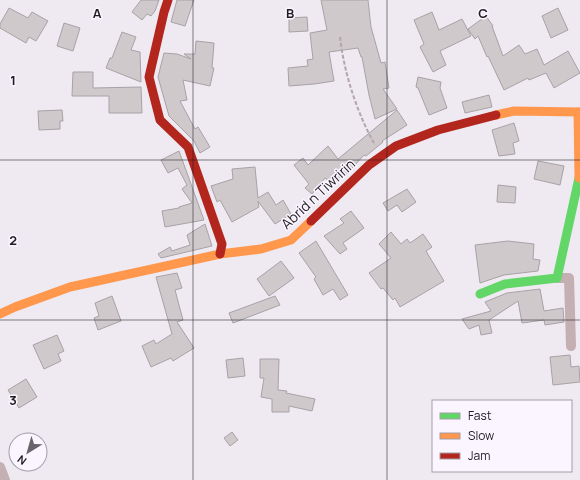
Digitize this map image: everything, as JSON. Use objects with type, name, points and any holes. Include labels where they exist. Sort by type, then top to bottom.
[{"type":"street","points":[[168,0],[149,77],[160,120],[188,146],[222,244],[220,254]]},
{"type":"street","name":"Abrid n Tiwririn","points":[[0,314],[15,307],[70,288],[220,254],[261,249],[291,240],[369,165],[396,146],[431,132],[476,119],[514,111],[579,112]]},
{"type":"street","points":[[557,278],[579,182],[579,112]]},
{"type":"street","points":[[480,294],[505,284],[569,278],[571,346]]},
{"type":"street","points":[[0,467],[5,480]]},
{"type":"path","points":[[340,37],[341,51],[351,89],[370,136],[381,156]]},
{"type":"building","points":[[141,0],[159,0],[155,11],[151,16],[147,14],[142,20],[132,12]]},
{"type":"building","points":[[177,0],[194,0],[185,26],[171,22]]},
{"type":"building","points":[[321,0],[368,0],[371,27],[381,63],[385,62],[389,88],[383,89],[397,109],[375,119],[362,57],[358,48],[329,52],[334,81],[289,86],[288,68],[308,66],[307,60],[313,59],[310,33],[327,30]]},
{"type":"building","points":[[9,8],[28,18],[32,12],[48,21],[36,41],[29,37],[26,43],[0,28],[0,24]]},
{"type":"building","points":[[558,8],[568,30],[551,38],[542,16]]},
{"type":"building","points":[[432,12],[439,30],[462,19],[471,36],[440,51],[446,65],[433,72],[420,47],[424,44],[414,20]]},
{"type":"building","points":[[486,16],[493,26],[503,56],[519,45],[525,54],[537,49],[544,65],[568,51],[580,73],[554,88],[546,73],[529,80],[528,78],[504,90],[478,36],[475,39],[468,29]]},
{"type":"building","points":[[307,17],[308,31],[289,32],[289,18]]},
{"type":"building","points":[[64,23],[80,28],[73,51],[57,46]]},
{"type":"building","points":[[122,32],[136,37],[131,50],[140,52],[141,82],[106,68],[110,58],[112,58]]},
{"type":"building","points":[[196,41],[214,43],[212,68],[214,68],[210,86],[183,80],[187,100],[180,101],[195,129],[198,127],[210,147],[200,153],[194,141],[169,116],[158,77],[164,53],[177,54],[191,59],[184,54],[195,54]]},
{"type":"building","points":[[73,72],[93,72],[93,88],[141,87],[142,113],[109,113],[109,96],[72,96]]},
{"type":"building","points":[[418,77],[441,82],[440,88],[447,108],[429,115],[418,88],[416,87]]},
{"type":"building","points":[[489,95],[492,107],[465,113],[462,102]]},
{"type":"building","points":[[62,110],[63,121],[60,121],[60,129],[39,130],[38,111]]},
{"type":"building","points":[[397,110],[407,125],[382,141],[383,142],[366,156],[364,155],[343,178],[341,176],[334,185],[325,178],[312,194],[305,188],[309,184],[294,165],[303,158],[308,165],[328,146],[338,159]]},
{"type":"building","points":[[514,123],[519,141],[513,143],[515,154],[499,156],[492,130]]},
{"type":"building","points":[[179,151],[204,220],[165,227],[162,211],[179,208],[192,203],[182,189],[187,185],[178,168],[168,173],[161,160]]},
{"type":"building","points":[[538,161],[564,166],[560,185],[534,179]]},
{"type":"building","points":[[255,167],[258,198],[268,192],[276,205],[283,200],[291,214],[275,224],[258,201],[259,207],[232,222],[220,200],[217,202],[211,186],[233,179],[232,169]]},
{"type":"building","points":[[498,185],[516,187],[515,203],[497,202]]},
{"type":"building","points":[[407,189],[416,202],[402,212],[397,205],[388,211],[383,203]]},
{"type":"building","points":[[351,211],[364,228],[343,243],[347,249],[340,254],[324,236],[344,223],[340,219]]},
{"type":"building","points":[[205,224],[212,246],[161,258],[158,254],[170,247],[172,251],[190,245],[187,235]]},
{"type":"building","points":[[391,232],[401,244],[407,239],[410,243],[423,234],[432,247],[426,251],[444,281],[400,307],[395,298],[393,300],[383,288],[381,289],[369,273],[391,258],[379,244]]},
{"type":"building","points":[[316,241],[348,295],[340,300],[333,289],[323,295],[314,279],[316,277],[299,253]]},
{"type":"building","points":[[508,241],[534,244],[533,259],[540,260],[538,271],[504,275],[480,283],[475,245]]},
{"type":"building","points":[[281,261],[294,278],[269,296],[257,279]]},
{"type":"building","points":[[177,273],[182,288],[175,290],[183,320],[177,322],[194,348],[173,361],[171,358],[151,367],[142,346],[154,340],[156,344],[172,334],[156,277]]},
{"type":"building","points":[[540,289],[544,311],[563,308],[564,322],[545,325],[544,320],[522,323],[518,301],[489,320],[492,333],[481,335],[479,325],[469,329],[462,319],[491,311],[485,302],[507,293]]},
{"type":"building","points":[[112,296],[121,321],[98,330],[94,318],[99,316],[95,303]]},
{"type":"building","points":[[275,296],[280,305],[233,323],[229,313]]},
{"type":"building","points":[[57,335],[64,351],[58,354],[61,361],[44,369],[33,345]]},
{"type":"building","points":[[570,355],[571,367],[579,366],[580,382],[553,385],[550,357]]},
{"type":"building","points":[[243,358],[245,376],[228,378],[226,360]]},
{"type":"building","points":[[260,359],[279,359],[278,390],[315,399],[312,411],[289,406],[289,412],[272,412],[272,399],[261,397],[264,378],[260,378]]},
{"type":"building","points":[[26,379],[37,397],[19,408],[8,390]]},
{"type":"building","points":[[232,432],[238,440],[230,446],[224,438]]},
{"type":"traffic: fast","points":[[480,294],[505,284],[557,278],[579,178]]},
{"type":"traffic: slow","points":[[496,115],[514,111],[580,112]]},
{"type":"traffic: slow","points":[[578,112],[579,178]]},
{"type":"traffic: slow","points":[[0,314],[70,287],[220,254],[261,249],[291,240],[311,221]]},
{"type":"traffic: jam","points":[[168,0],[149,77],[160,120],[188,147],[222,244],[220,254]]},
{"type":"traffic: jam","points":[[311,221],[369,165],[396,146],[438,130],[496,115]]}]
